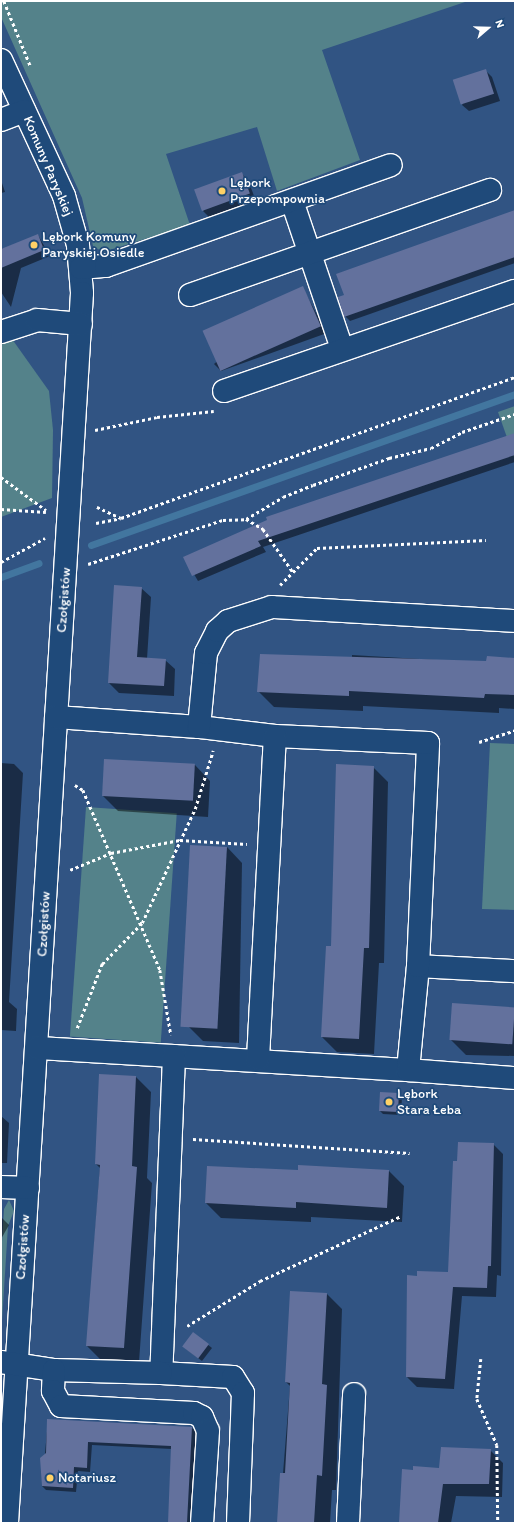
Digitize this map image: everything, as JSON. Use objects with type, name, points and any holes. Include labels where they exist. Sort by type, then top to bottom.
[{"type":"street","name":"Komuny Paryskiej","points":[[1,60],[64,196],[82,268],[81,324]]},
{"type":"street","points":[[1,120],[24,111]]},
{"type":"street","points":[[82,268],[106,266],[391,165]]},
{"type":"street","points":[[190,294],[490,190]]},
{"type":"street","points":[[292,201],[342,349]]},
{"type":"street","points":[[224,391],[342,349],[515,291]]},
{"type":"street","points":[[1,332],[37,320],[81,324]]},
{"type":"street","name":"Czołgistów","points":[[7,1523],[8,1363],[28,1188],[81,324]]},
{"type":"street","points":[[199,727],[204,667],[211,641],[228,621],[272,607],[515,621]]},
{"type":"street","points":[[56,716],[199,727],[275,736],[428,743],[418,966],[408,1070]]},
{"type":"street","points":[[258,1059],[275,736]]},
{"type":"street","points":[[418,966],[515,971]]},
{"type":"street","points":[[37,1048],[258,1059],[515,1078]]},
{"type":"street","points":[[161,1373],[169,1137],[174,1056]]},
{"type":"street","points":[[1,1186],[28,1188]]},
{"type":"street","points":[[8,1363],[54,1370],[233,1377],[243,1393],[238,1523]]},
{"type":"street","points":[[54,1370],[53,1390],[61,1406],[194,1413],[202,1417],[208,1431],[202,1523]]},
{"type":"street","points":[[348,1523],[354,1394]]},
{"type":"path","points":[[96,523],[121,518],[515,377]]},
{"type":"path","points":[[82,565],[223,520],[246,519],[283,497],[313,485],[389,458],[430,448],[462,432],[515,414]]},
{"type":"path","points":[[1,477],[54,516]]},
{"type":"path","points":[[97,507],[121,518]]},
{"type":"path","points":[[1,509],[48,512]]},
{"type":"path","points":[[246,519],[263,529],[293,572]]},
{"type":"path","points":[[1,562],[52,533]]},
{"type":"path","points":[[272,607],[277,588],[317,548],[486,540]]},
{"type":"path","points":[[478,742],[515,730]]},
{"type":"path","points":[[75,1033],[102,964],[142,923],[204,784],[214,747]]},
{"type":"path","points":[[74,784],[83,790],[142,923],[160,970],[174,1056]]},
{"type":"path","points":[[70,870],[111,853],[180,840],[250,845]]},
{"type":"path","points":[[169,1137],[410,1153]]},
{"type":"path","points":[[187,1330],[188,1324],[260,1281],[401,1216]]},
{"type":"path","points":[[481,1359],[477,1399],[497,1446],[498,1523]]},
{"type":"green space","points":[[1,1],[468,1],[322,50],[360,160],[277,191],[257,127],[166,154],[190,225],[103,252],[93,246],[82,198],[1,17]]},
{"type":"green space","points":[[12,339],[49,391],[53,430],[52,498],[1,517],[1,341]]},
{"type":"green space","points":[[515,406],[515,460],[498,412]]},
{"type":"green space","points":[[490,743],[515,744],[515,910],[482,909]]},
{"type":"green space","points":[[86,807],[177,813],[161,1043],[70,1036]]},
{"type":"green space","points":[[9,1200],[14,1211],[8,1226],[1,1337],[1,1257],[4,1209]]},
{"type":"building","points":[[486,69],[494,94],[461,105],[453,80]]},
{"type":"building","name":"Lębork Przepompownia","points":[[242,172],[250,194],[202,211],[194,189]]},
{"type":"building","points":[[515,210],[515,257],[344,317],[338,297],[344,295],[336,274]]},
{"type":"building","points":[[38,234],[44,250],[1,268],[1,249]]},
{"type":"building","points":[[303,286],[321,326],[220,371],[203,331]]},
{"type":"building","points":[[515,433],[515,455],[258,541],[261,546],[192,576],[183,557],[267,520],[266,517]]},
{"type":"building","points":[[114,585],[142,587],[137,657],[166,659],[164,686],[108,683]]},
{"type":"building","points":[[260,654],[486,661],[487,656],[515,658],[515,695],[485,694],[484,698],[349,691],[349,696],[257,692]]},
{"type":"building","points":[[104,759],[195,764],[193,801],[102,796]]},
{"type":"building","points":[[336,764],[374,766],[369,948],[364,948],[359,1039],[321,1037],[326,946],[331,946]]},
{"type":"building","points":[[190,845],[227,847],[217,1029],[180,1027]]},
{"type":"building","points":[[452,1003],[515,1007],[512,1044],[449,1040]]},
{"type":"building","points":[[99,1074],[136,1076],[132,1166],[137,1167],[124,1348],[86,1346],[100,1165],[95,1164]]},
{"type":"building","name":"Lębork Stara Łeba","points":[[380,1092],[399,1093],[398,1112],[379,1111]]},
{"type":"building","points":[[458,1142],[494,1143],[491,1266],[488,1266],[487,1288],[453,1287],[445,1379],[406,1377],[407,1275],[417,1276],[417,1271],[448,1272],[453,1161],[457,1161]]},
{"type":"building","points":[[298,1165],[389,1170],[387,1208],[296,1202],[296,1208],[205,1203],[207,1166],[298,1170]]},
{"type":"building","points":[[290,1291],[327,1293],[322,1384],[327,1385],[322,1476],[317,1475],[314,1523],[277,1523],[280,1473],[285,1473],[290,1383],[285,1382]]},
{"type":"building","points":[[193,1332],[209,1344],[198,1358],[182,1346]]},
{"type":"building","points":[[47,1419],[192,1427],[187,1523],[168,1523],[171,1446],[88,1442],[87,1468],[74,1467],[73,1488],[42,1486],[40,1458],[46,1453]]},
{"type":"building","points":[[441,1447],[491,1449],[489,1484],[443,1484],[438,1523],[399,1523],[402,1469],[413,1470],[413,1466],[439,1468]]},
{"type":"waterway","points":[[91,545],[515,394]]},
{"type":"waterway","points":[[1,577],[39,563]]},
{"type":"place","name":"Lębork Przepompownia","points":[[222,191]]},
{"type":"place","name":"Lębork Komuny Paryskiej Osiedle","points":[[34,245]]},
{"type":"place","name":"Lębork Stara Łeba","points":[[389,1102]]},
{"type":"place","name":"Notariusz","points":[[50,1478]]}]
